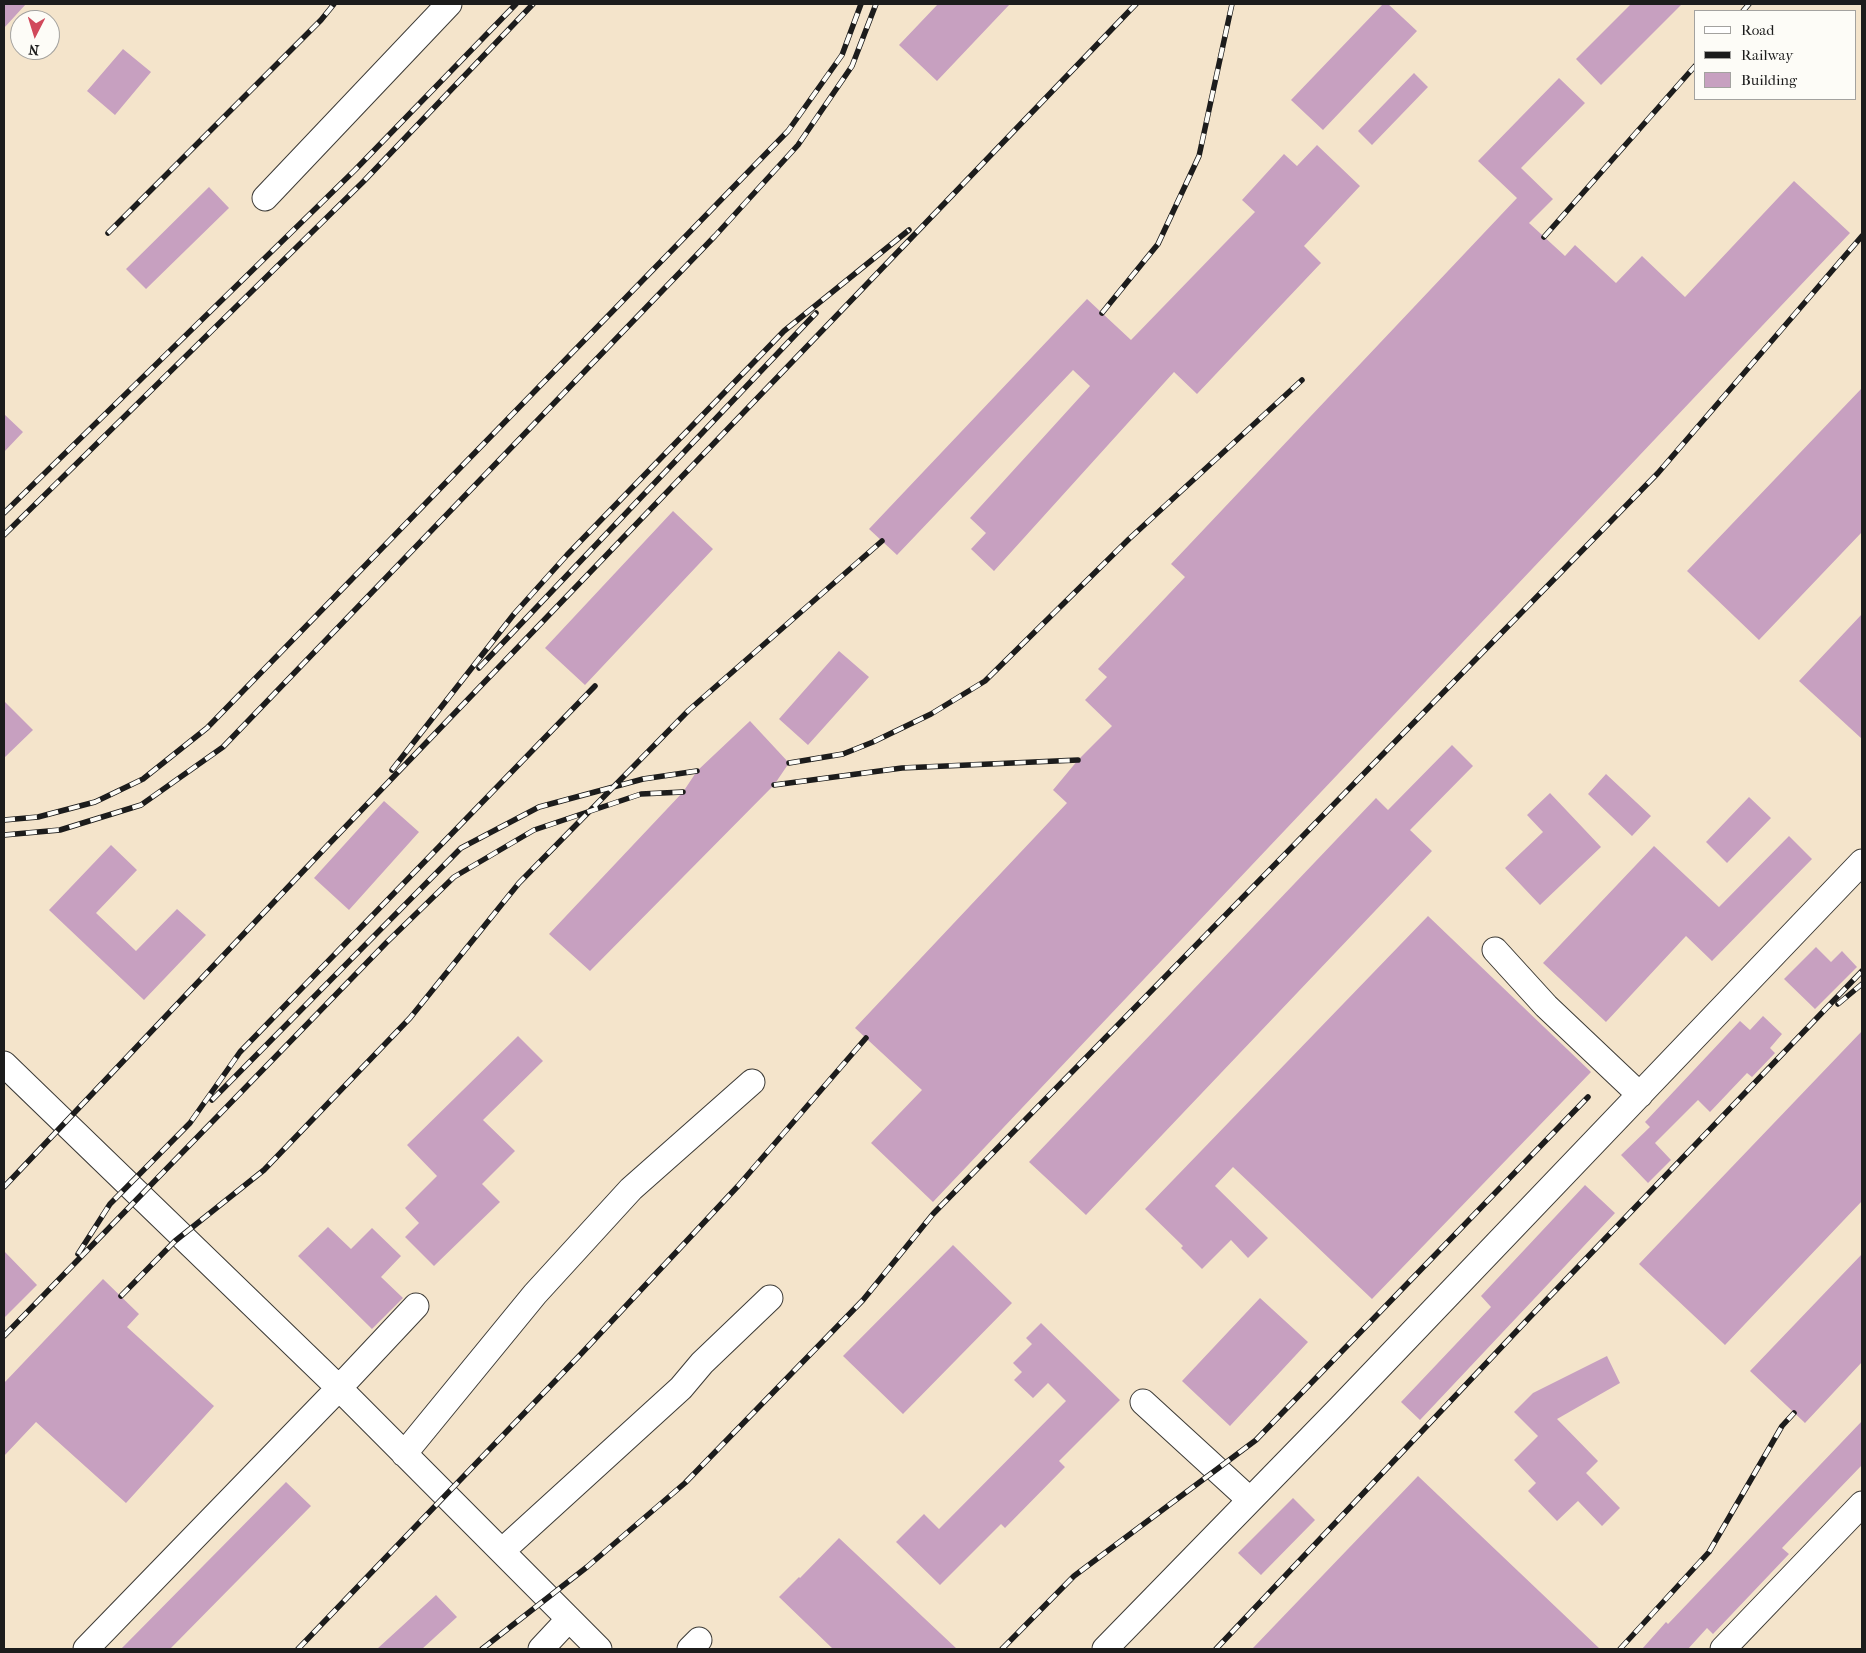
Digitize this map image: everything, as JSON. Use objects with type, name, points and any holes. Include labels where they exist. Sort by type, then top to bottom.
[{"type":"street","points":[[265,198],[449,4]]},
{"type":"street","points":[[1105,1649],[1862,862]]},
{"type":"street","points":[[1495,950],[1546,1006],[1640,1094]]},
{"type":"street","points":[[4,1064],[339,1388],[599,1649]]},
{"type":"street","points":[[404,1454],[536,1294],[631,1189],[752,1082]]},
{"type":"street","points":[[502,1551],[681,1388],[702,1363],[770,1298]]},
{"type":"street","points":[[86,1649],[416,1306]]},
{"type":"street","points":[[1143,1402],[1250,1500]]},
{"type":"street","points":[[1723,1649],[1862,1504]]},
{"type":"street","points":[[541,1649],[569,1619]]},
{"type":"building","points":[[4,4],[26,4],[20,10],[10,10],[10,21],[4,28]]},
{"type":"building","points":[[938,4],[1010,4],[937,81],[899,45]]},
{"type":"building","points":[[1383,4],[1388,4],[1417,31],[1323,130],[1291,100]]},
{"type":"building","points":[[1631,4],[1682,4],[1601,85],[1576,59]]},
{"type":"building","points":[[123,49],[151,72],[115,115],[87,91]]},
{"type":"building","points":[[1414,73],[1428,87],[1372,145],[1358,131]]},
{"type":"building","points":[[1559,78],[1585,103],[1521,168],[1553,199],[1529,223],[1565,256],[1575,245],[1616,283],[1642,256],[1685,297],[1794,181],[1850,233],[933,1202],[871,1143],[922,1090],[855,1028],[1067,803],[1053,790],[1078,760],[1112,726],[1085,700],[1107,677],[1098,669],[1185,577],[1171,564],[1517,198],[1478,161]]},
{"type":"building","points":[[1317,145],[1360,186],[1304,246],[1321,263],[1197,394],[1174,372],[994,571],[971,549],[986,533],[970,518],[1090,386],[1073,370],[897,555],[869,529],[1087,299],[1131,340],[1255,212],[1242,200],[1284,154],[1297,166]]},
{"type":"building","points":[[209,187],[229,208],[146,289],[126,269]]},
{"type":"building","points":[[1862,388],[1862,532],[1759,640],[1687,571]]},
{"type":"building","points":[[4,414],[23,432],[4,452]]},
{"type":"building","points":[[673,511],[713,549],[585,685],[545,648]]},
{"type":"building","points":[[1862,614],[1862,739],[1799,681]]},
{"type":"building","points":[[839,651],[869,677],[808,745],[779,719]]},
{"type":"building","points":[[4,701],[33,730],[4,758]]},
{"type":"building","points":[[750,721],[789,763],[774,785],[590,971],[549,934],[683,792],[697,771]]},
{"type":"building","points":[[1452,745],[1473,766],[1410,830],[1432,851],[1086,1215],[1029,1162],[1376,798],[1388,810]]},
{"type":"building","points":[[1606,774],[1651,816],[1632,836],[1588,794]]},
{"type":"building","points":[[1550,793],[1601,847],[1540,905],[1505,868],[1543,832],[1527,815]]},
{"type":"building","points":[[1749,797],[1771,818],[1727,863],[1706,842]]},
{"type":"building","points":[[384,801],[419,832],[349,910],[314,878]]},
{"type":"building","points":[[1789,836],[1812,859],[1712,961],[1686,936],[1606,1022],[1543,963],[1654,846],[1719,907]]},
{"type":"building","points":[[111,845],[137,870],[96,913],[136,951],[177,909],[206,935],[144,1000],[49,910]]},
{"type":"building","points":[[1428,916],[1591,1072],[1372,1299],[1233,1167],[1215,1186],[1268,1238],[1248,1258],[1231,1240],[1202,1269],[1181,1248],[1183,1246],[1145,1209]]},
{"type":"building","points":[[1816,947],[1831,962],[1842,951],[1857,967],[1815,1009],[1784,979]]},
{"type":"building","points":[[1763,1016],[1782,1034],[1770,1048],[1775,1053],[1752,1077],[1747,1073],[1710,1112],[1698,1100],[1655,1143],[1671,1160],[1648,1183],[1621,1155],[1650,1127],[1645,1122],[1740,1021],[1750,1030]]},
{"type":"building","points":[[1862,1031],[1862,1201],[1725,1345],[1639,1264]]},
{"type":"building","points":[[518,1036],[543,1061],[483,1120],[515,1151],[482,1184],[500,1202],[434,1266],[405,1237],[419,1223],[405,1208],[437,1176],[407,1145]]},
{"type":"building","points":[[1585,1185],[1615,1213],[1420,1420],[1401,1402],[1491,1307],[1481,1296]]},
{"type":"building","points":[[328,1227],[351,1249],[372,1228],[401,1256],[381,1277],[403,1298],[372,1329],[298,1256]]},
{"type":"building","points":[[953,1245],[1012,1303],[903,1414],[843,1356]]},
{"type":"building","points":[[4,1251],[37,1285],[4,1318]]},
{"type":"building","points":[[1862,1254],[1862,1362],[1805,1423],[1750,1371]]},
{"type":"building","points":[[103,1279],[139,1314],[127,1327],[214,1406],[126,1503],[36,1422],[4,1456],[4,1383]]},
{"type":"building","points":[[1260,1298],[1308,1342],[1230,1426],[1182,1381]]},
{"type":"building","points":[[1041,1323],[1120,1400],[1059,1461],[1065,1467],[1005,1528],[1001,1524],[940,1585],[896,1542],[924,1514],[939,1529],[1066,1401],[1048,1383],[1033,1398],[1014,1380],[1022,1372],[1013,1363],[1032,1344],[1026,1338]]},
{"type":"building","points":[[1607,1356],[1620,1383],[1557,1419],[1598,1461],[1586,1473],[1620,1508],[1602,1526],[1578,1501],[1557,1521],[1528,1491],[1536,1483],[1514,1460],[1538,1436],[1514,1412],[1533,1393]]},
{"type":"building","points":[[1862,1421],[1862,1465],[1782,1548],[1789,1554],[1713,1634],[1707,1628],[1688,1649],[1642,1649],[1666,1622],[1668,1624]]},
{"type":"building","points":[[1418,1476],[1600,1649],[1252,1649]]},
{"type":"building","points":[[286,1482],[311,1506],[170,1649],[121,1649]]},
{"type":"building","points":[[1293,1498],[1315,1520],[1261,1575],[1238,1553]]},
{"type":"building","points":[[839,1538],[957,1649],[833,1649],[779,1597]]},
{"type":"building","points":[[436,1595],[457,1617],[422,1649],[377,1649]]},
{"type":"railway","points":[[108,233],[321,20],[334,4]]},
{"type":"railway","points":[[4,513],[355,170],[516,4]]},
{"type":"railway","points":[[4,535],[364,181],[533,4]]},
{"type":"railway","points":[[4,820],[38,817],[95,802],[143,779],[207,728],[788,131],[842,55],[861,4]]},
{"type":"railway","points":[[4,835],[60,830],[141,805],[223,747],[715,236],[798,145],[852,66],[876,4]]},
{"type":"railway","points":[[4,1187],[327,846],[1136,4]]},
{"type":"railway","points":[[1102,313],[1158,244],[1199,156],[1232,4]]},
{"type":"railway","points":[[1744,10],[1749,4]]},
{"type":"railway","points":[[1544,237],[1694,67]]},
{"type":"railway","points":[[392,770],[514,614],[567,555],[784,331],[909,230]]},
{"type":"railway","points":[[482,1649],[587,1567],[685,1483],[863,1300],[933,1214],[1658,473],[1862,236]]},
{"type":"railway","points":[[479,668],[816,313]]},
{"type":"railway","points":[[789,763],[843,754],[873,742],[931,714],[985,681],[1129,539],[1302,380]]},
{"type":"railway","points":[[121,1296],[175,1241],[264,1170],[410,1018],[519,883],[689,710],[882,541]]},
{"type":"railway","points":[[78,1254],[110,1204],[190,1123],[240,1052],[595,686]]},
{"type":"railway","points":[[774,785],[902,768],[1078,760]]},
{"type":"railway","points":[[212,1100],[461,848],[539,807],[643,779],[697,771]]},
{"type":"railway","points":[[4,1336],[387,942],[454,877],[534,830],[641,794],[683,792]]},
{"type":"railway","points":[[1216,1649],[1529,1318],[1862,971]]},
{"type":"railway","points":[[1838,1004],[1862,984]]},
{"type":"railway","points":[[298,1649],[581,1354],[738,1186],[866,1038]]},
{"type":"railway","points":[[1002,1649],[1074,1576],[1256,1440],[1588,1097]]},
{"type":"railway","points":[[1620,1649],[1709,1552],[1782,1426],[1794,1413]]}]
